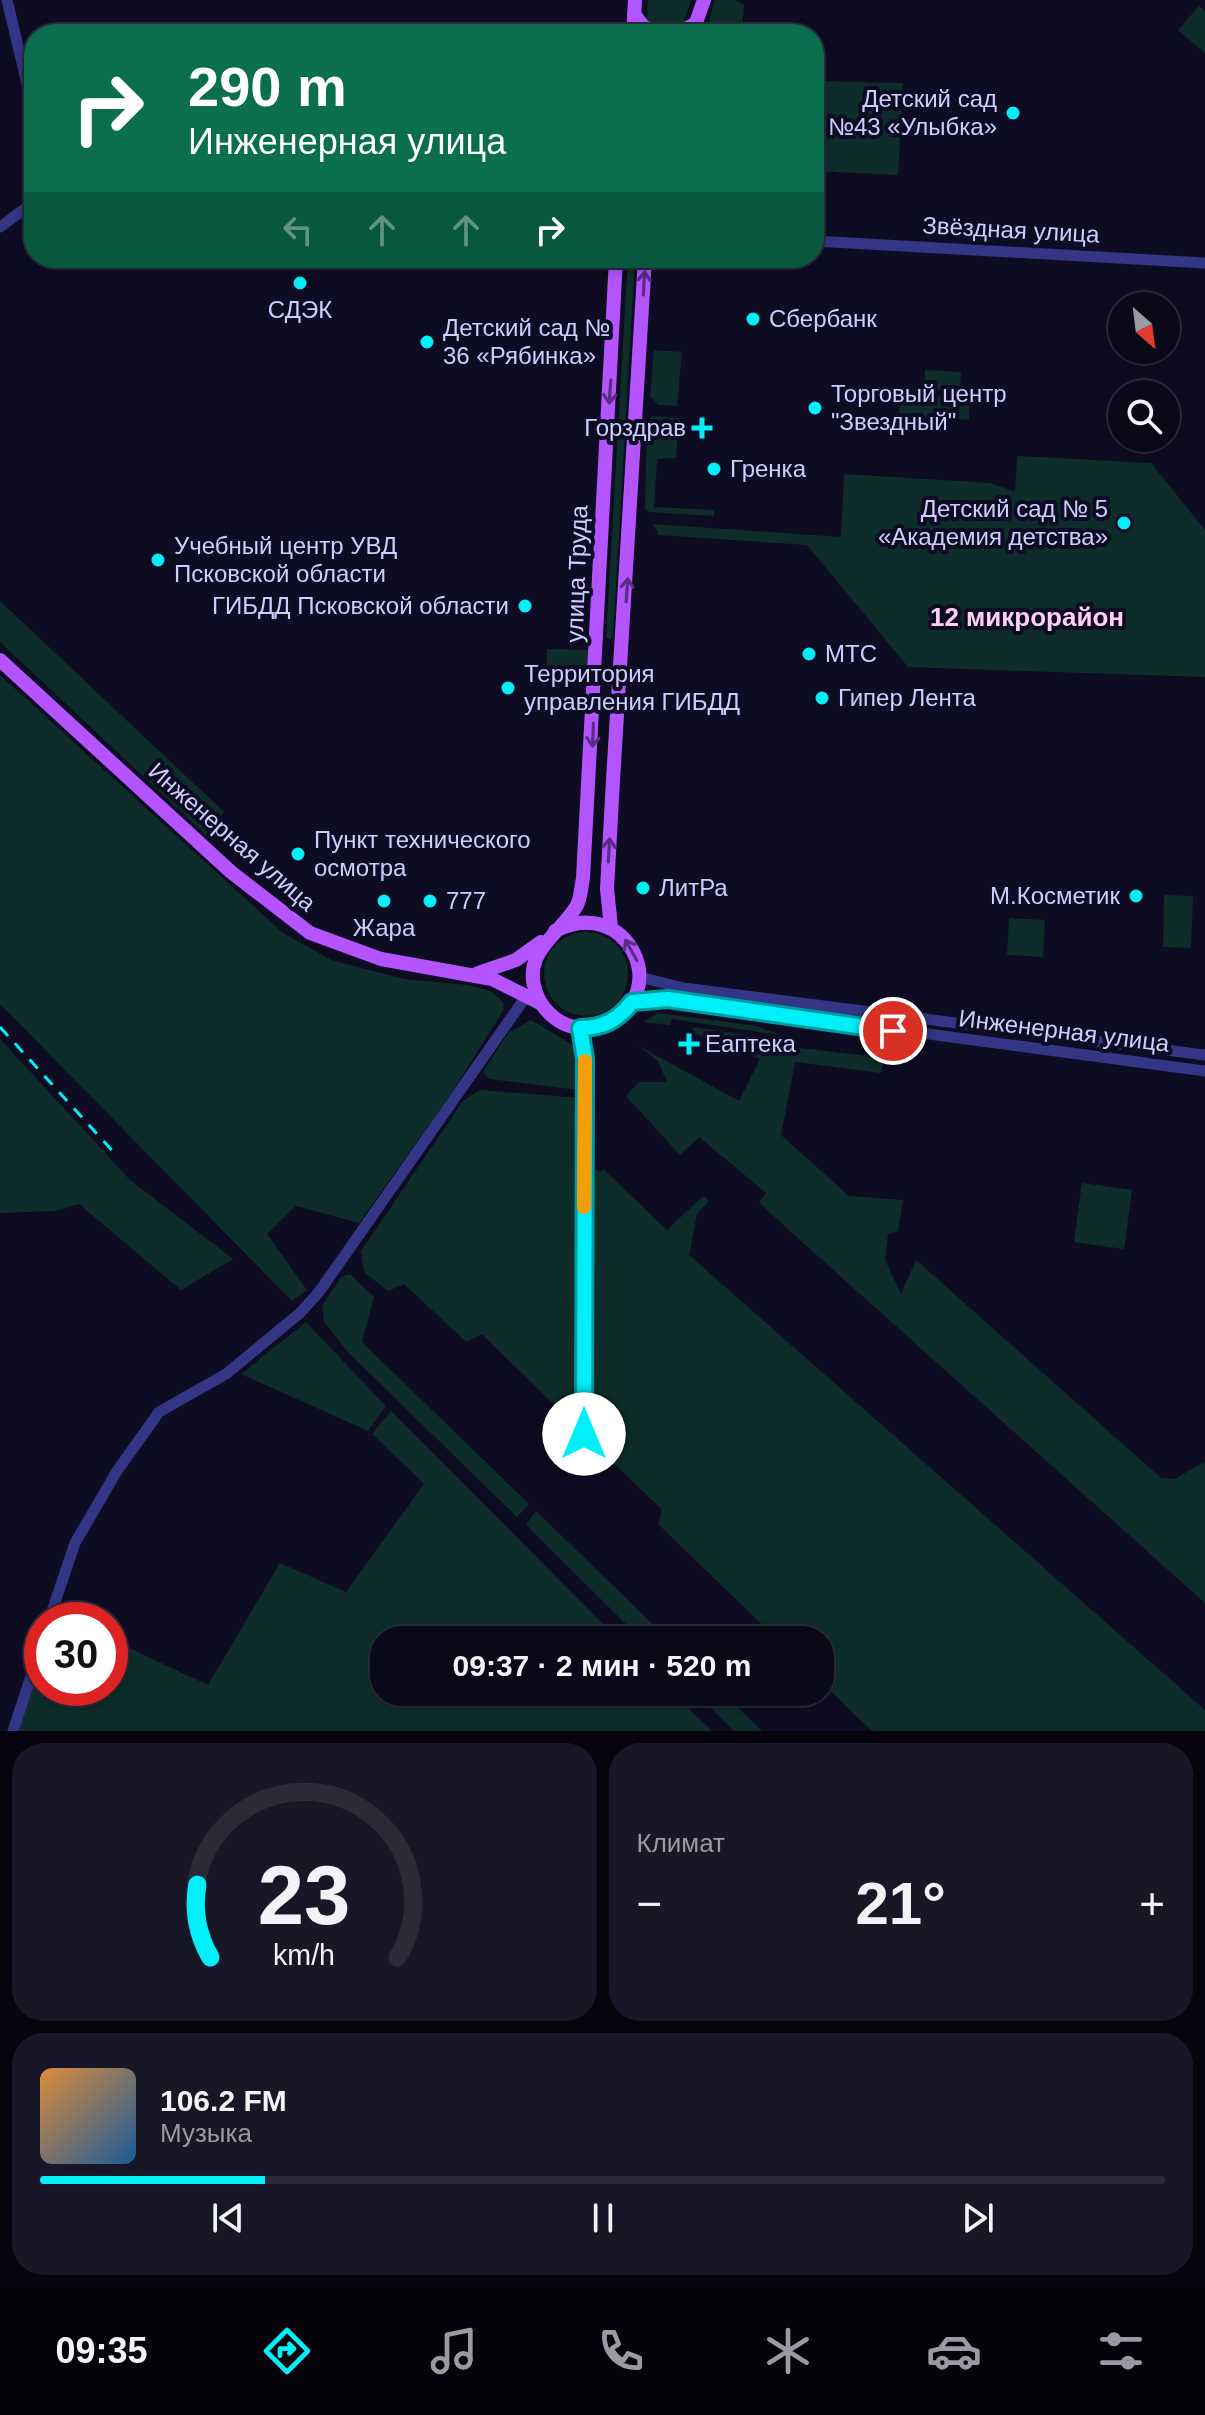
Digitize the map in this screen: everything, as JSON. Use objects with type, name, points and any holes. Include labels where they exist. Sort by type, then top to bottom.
[{"type":"main road","points":[[696,24],[704,0]]},
{"type":"main road","name":"улица Труда","points":[[551,934],[577,905],[583,878],[615,268]]},
{"type":"main road","name":"улица Труда","points":[[611,927],[607,899],[610,827],[644,268]]},
{"type":"main road","name":"Инженерная улица","points":[[0,660],[231,872],[310,933],[381,959],[474,974],[527,995],[540,1003],[556,1020],[580,1028]]},
{"type":"main road","name":"Инженерная улица","points":[[474,974],[516,960],[551,934],[582,921],[611,927]]},
{"type":"main road","points":[[580,1028],[603,1026],[632,1002],[639,965],[629,943],[611,927]]},
{"type":"main road","points":[[540,1003],[533,987],[532,969],[537,952],[551,934]]},
{"type":"street","points":[[7,0],[24,71]]},
{"type":"street","points":[[0,227],[24,209]]},
{"type":"street","name":"Звёздная улица","points":[[824,242],[1205,263]]},
{"type":"street","name":"Инженерная улица","points":[[639,977],[684,988],[1205,1055]]},
{"type":"street","points":[[55,1602],[75,1543],[117,1471],[159,1412],[226,1374],[300,1313],[319,1292],[527,995]]},
{"type":"street","name":"Инженерная улица","points":[[632,1002],[668,999],[1205,1071]]},
{"type":"street","points":[[580,1028],[585,1059],[584,1434]]},
{"type":"street","points":[[13,1731],[24,1698]]},
{"type":"green space","points":[[648,0],[691,0],[684,22],[653,24],[647,21]]},
{"type":"green space","points":[[715,0],[734,0],[744,5],[743,24],[708,24]]},
{"type":"green space","points":[[1199,6],[1205,11],[1205,53],[1178,30]]},
{"type":"green space","points":[[824,81],[903,83],[898,175],[824,171]]},
{"type":"green space","points":[[627,268],[634,268],[613,637],[606,637]]},
{"type":"green space","points":[[654,350],[682,352],[677,406],[659,405],[650,396]]},
{"type":"green space","points":[[925,370],[961,372],[960,391],[924,389]]},
{"type":"green space","points":[[900,394],[970,398],[969,420],[899,416]]},
{"type":"green space","points":[[652,416],[679,418],[676,458],[657,459],[654,507],[714,510],[714,516],[649,512],[645,509],[647,424]]},
{"type":"green space","points":[[1017,456],[1151,463],[1205,530],[1205,677],[908,667],[807,545],[659,535],[653,524],[841,537],[844,474],[990,483],[1015,492]]},
{"type":"green space","points":[[0,601],[224,812],[211,827],[222,838],[211,840],[0,642]]},
{"type":"green space","points":[[547,649],[588,650],[587,677],[546,675]]},
{"type":"green space","points":[[0,675],[283,933],[331,960],[404,979],[468,985],[491,991],[504,1003],[503,1011],[452,1092],[359,1223],[296,1206],[267,1234],[307,1290],[292,1301],[0,1004]]},
{"type":"green space","points":[[1164,895],[1193,896],[1191,948],[1163,947]]},
{"type":"green space","points":[[1009,918],[1045,920],[1043,957],[1007,955]]},
{"type":"green space","points":[[586,932],[609,939],[621,951],[628,974],[621,997],[609,1009],[586,1016],[563,1009],[551,997],[544,974],[551,951],[563,939]]},
{"type":"green space","points":[[658,1013],[757,1026],[780,1035],[672,1019],[670,1025],[644,1022]]},
{"type":"green space","points":[[531,1020],[574,1046],[580,1060],[578,1090],[489,1079],[483,1072],[508,1033]]},
{"type":"green space","points":[[692,1027],[747,1035],[775,1045],[884,1058],[881,1073],[795,1062],[781,1135],[849,1196],[903,1200],[898,1231],[888,1234],[885,1260],[901,1294],[916,1260],[1161,1478],[1174,1479],[1205,1462],[1205,1603],[791,1232],[759,1202],[766,1193],[699,1137],[680,1155],[626,1096],[639,1082],[667,1082],[658,1061],[639,1046],[739,1101],[760,1059],[727,1042],[695,1034]]},
{"type":"green space","points":[[0,1039],[130,1180],[233,1259],[181,1290],[79,1204],[55,1211],[0,1213]]},
{"type":"green space","points":[[480,1090],[579,1098],[579,1161],[601,1172],[603,1169],[667,1230],[703,1196],[709,1201],[697,1214],[689,1255],[1205,1710],[1205,1731],[872,1731],[834,1694],[834,1626],[764,1626],[658,1524],[662,1510],[482,1334],[466,1342],[404,1284],[388,1291],[364,1272],[361,1251],[463,1101]]},
{"type":"green space","points":[[1082,1183],[1132,1190],[1124,1249],[1074,1242]]},
{"type":"green space","points":[[350,1274],[374,1297],[362,1342],[529,1504],[517,1517],[348,1352],[324,1322],[322,1306],[341,1277]]},
{"type":"green space","points":[[306,1322],[386,1406],[368,1431],[241,1374]]},
{"type":"green space","points":[[391,1411],[605,1626],[370,1626],[370,1706],[686,1706],[712,1731],[17,1731],[25,1706],[128,1706],[128,1647],[208,1685],[280,1563],[346,1592],[424,1484],[372,1434]]},
{"type":"green space","points":[[536,1511],[655,1626],[628,1626],[526,1525]]},
{"type":"green space","points":[[708,1706],[736,1706],[762,1731],[734,1731]]},
{"type":"railway","points":[[0,1027],[118,1157]]},
{"type":"slow traffic","points":[[584,1207],[585,1061]]},
{"type":"place","name":"Детский сад №43 «Улыбка»","points":[[1013,113]]},
{"type":"place","name":"СДЭК","points":[[300,283]]},
{"type":"place","name":"Сбербанк","points":[[753,319]]},
{"type":"place","name":"Детский сад № 36 «Рябинка»","points":[[427,342]]},
{"type":"place","name":"Торговый центр \"Звездный\"","points":[[815,408]]},
{"type":"place","name":"Горздрав","points":[[702,428]]},
{"type":"place","name":"Гренка","points":[[714,469]]},
{"type":"place","name":"Детский сад № 5 «Академия детства»","points":[[1124,523]]},
{"type":"place","name":"Учебный центр УВД Псковской области","points":[[158,560]]},
{"type":"place","name":"ГИБДД Псковской области","points":[[525,606]]},
{"type":"place","name":"МТС","points":[[809,654]]},
{"type":"place","name":"Территория управления ГИБДД","points":[[508,688]]},
{"type":"place","name":"Гипер Лента","points":[[822,698]]},
{"type":"place","name":"Пункт технического осмотра","points":[[298,854]]},
{"type":"place","name":"ЛитРа","points":[[643,888]]},
{"type":"place","name":"М.Косметик","points":[[1136,896]]},
{"type":"place","name":"Жара","points":[[384,901]]},
{"type":"place","name":"777","points":[[430,901]]},
{"type":"place","name":"Еаптека","points":[[689,1044]]},
{"type":"district","name":"12 микрорайон","points":[[1027,617]]},
{"type":"route","points":[[584,1434],[585,1059],[580,1028],[603,1026],[624,1012],[632,1002],[668,999],[893,1031]]}]
